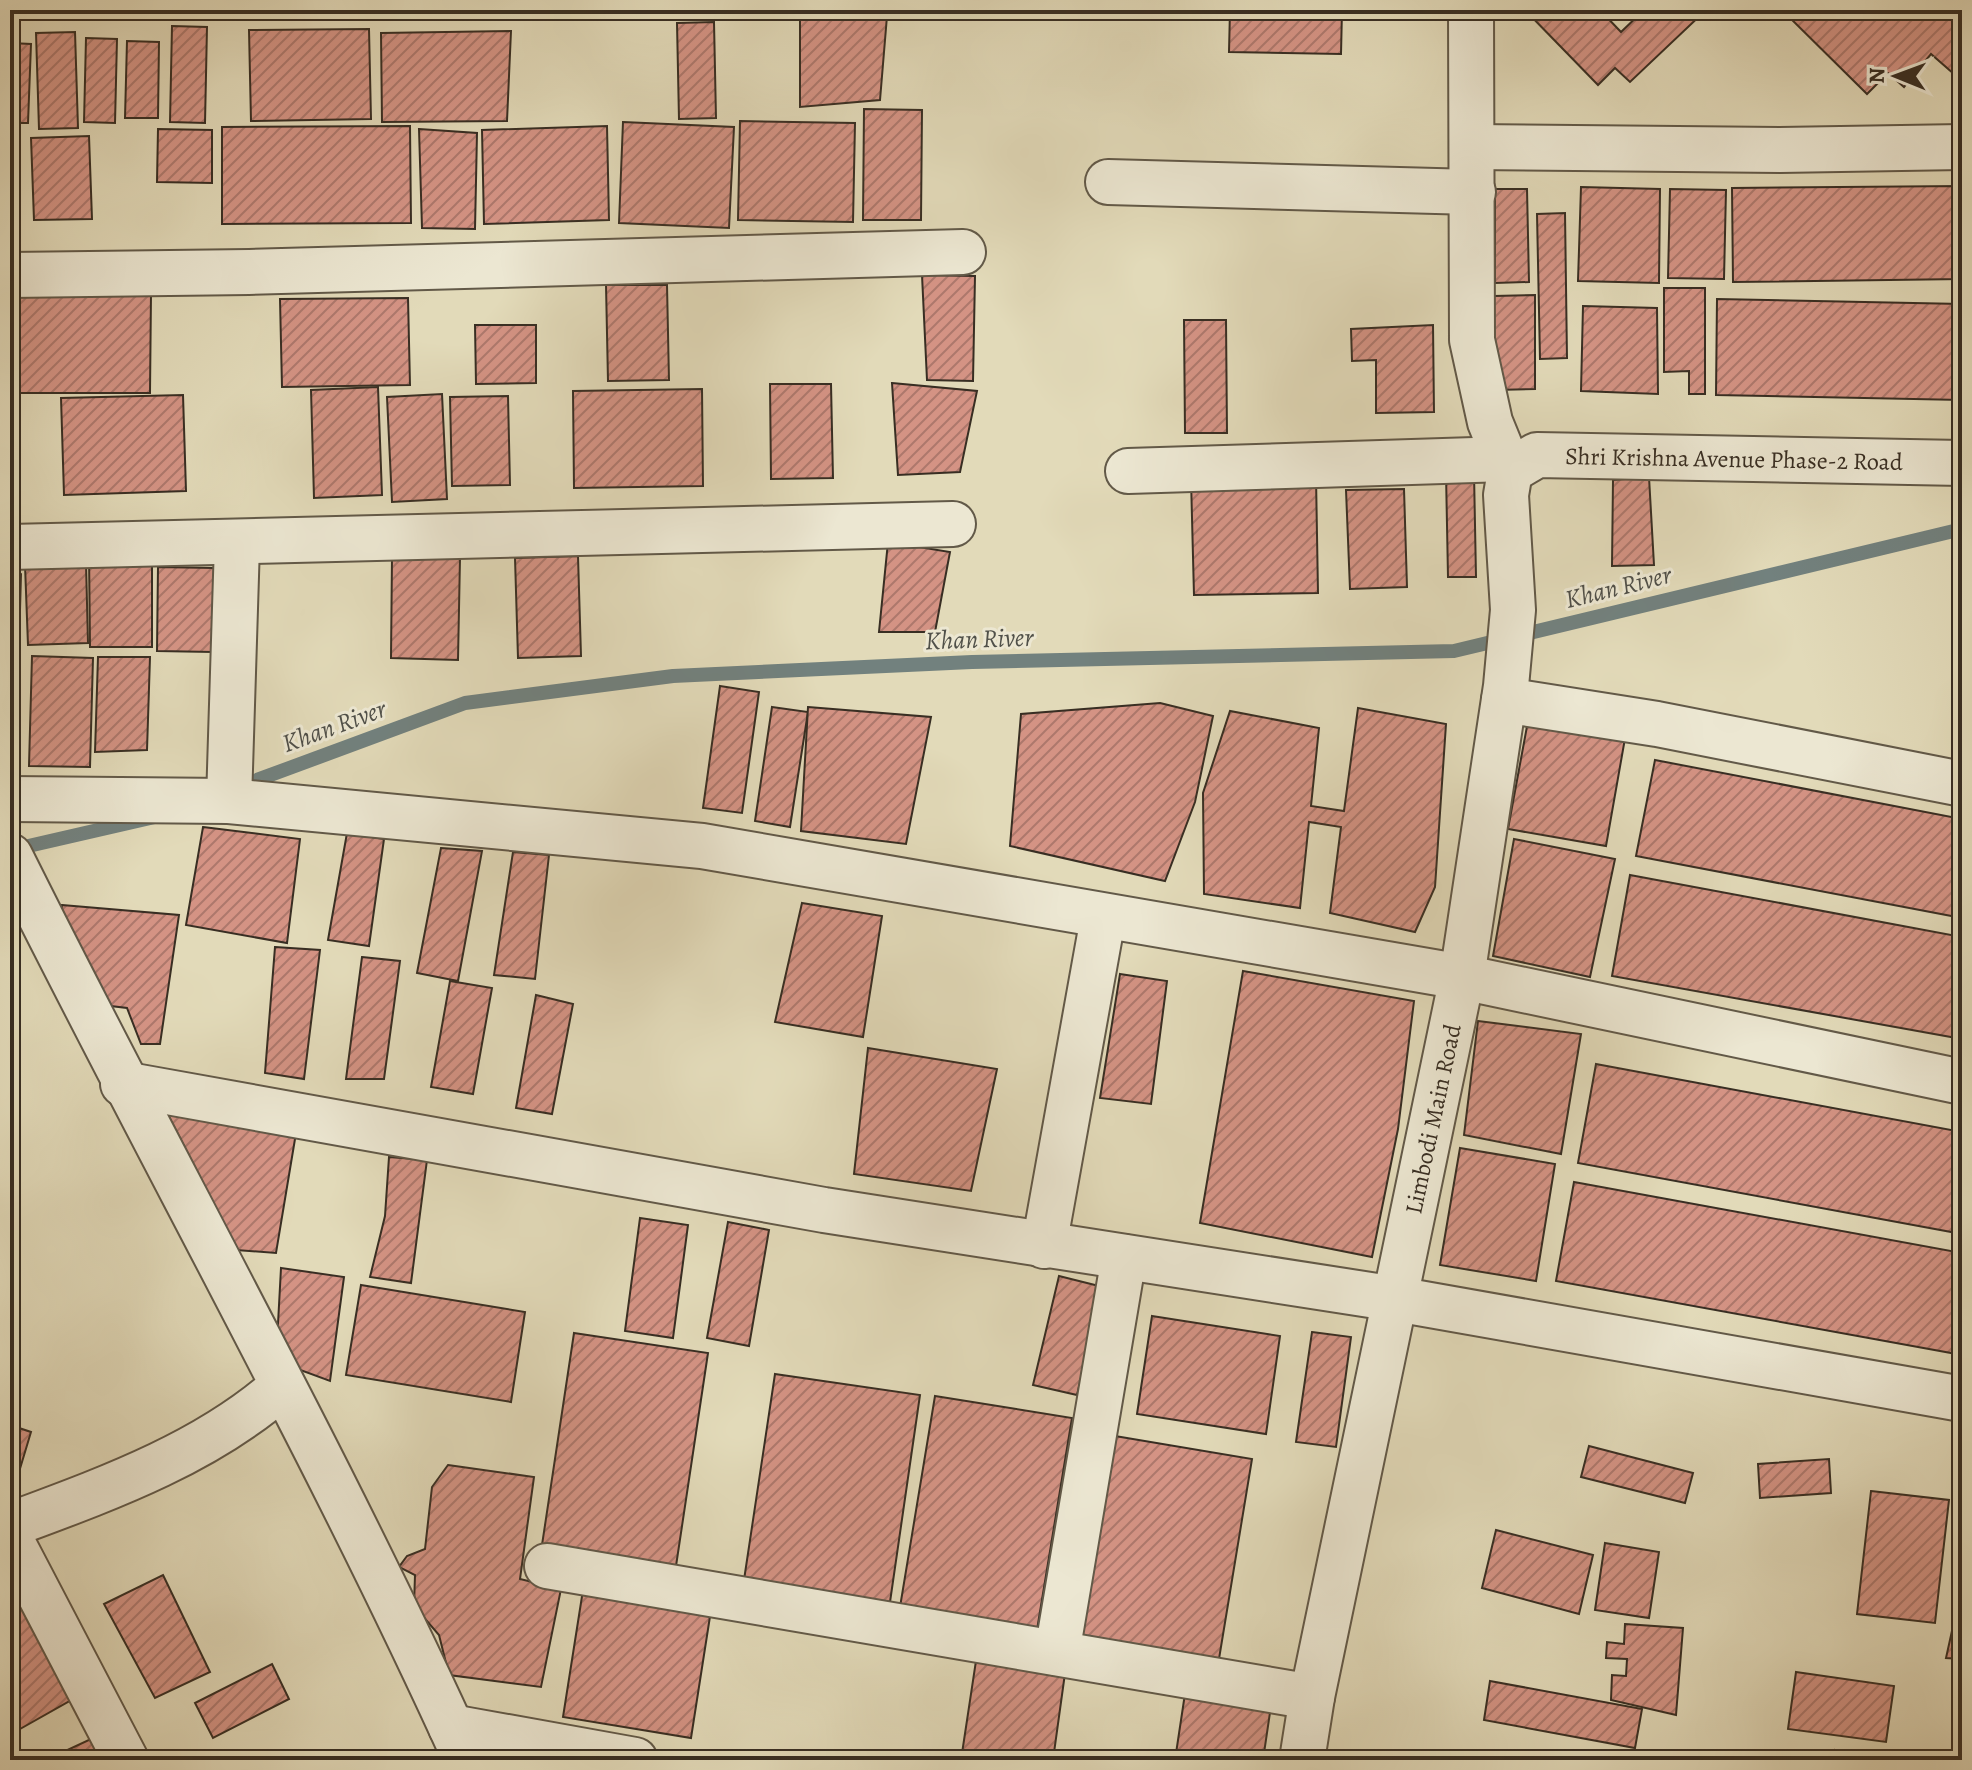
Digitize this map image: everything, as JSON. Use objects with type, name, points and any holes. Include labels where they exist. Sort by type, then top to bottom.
[{"type":"street","points":[[1128,471],[1508,465],[1490,422],[1472,340],[1471,10]]},
{"type":"street","points":[[1473,147],[1780,150],[1962,147]]},
{"type":"street","points":[[1108,182],[1473,192]]},
{"type":"street","points":[[10,275],[249,272],[963,252]]},
{"type":"street","name":"Shri Krishna Avenue Phase-2 Road","points":[[1508,465],[1537,455],[1962,463]]},
{"type":"street","name":"Limbodi Main Road","points":[[1302,1760],[1312,1697],[1462,977],[1505,693],[1513,610],[1506,495],[1508,465]]},
{"type":"street","points":[[10,547],[237,544],[953,524]]},
{"type":"street","points":[[229,801],[237,544]]},
{"type":"street","points":[[1505,693],[1962,784]]},
{"type":"street","points":[[10,799],[229,801],[702,846],[1103,918],[1462,977],[1962,1082]]},
{"type":"street","points":[[10,856],[123,1084],[282,1386],[458,1743],[635,1760]]},
{"type":"street","points":[[1044,1246],[1103,918]]},
{"type":"street","points":[[123,1084],[824,1210],[1396,1299],[1962,1399]]},
{"type":"street","points":[[1057,1653],[1124,1257]]},
{"type":"street","points":[[10,1525],[130,1480],[256,1410],[282,1386]]},
{"type":"street","points":[[10,1538],[126,1760]]},
{"type":"street","points":[[547,1566],[1312,1697]]},
{"type":"building","points":[[1230,10],[1342,10],[1341,54],[1229,52]]},
{"type":"building","points":[[1525,10],[1600,10],[1621,32],[1644,10],[1706,10],[1630,82],[1615,68],[1598,85]]},
{"type":"building","points":[[1782,10],[1962,10],[1962,81],[1931,54],[1904,87],[1888,73],[1867,94]]},
{"type":"building","points":[[887,16],[880,100],[800,107],[800,20]]},
{"type":"building","points":[[714,22],[716,118],[679,119],[677,23]]},
{"type":"building","points":[[172,26],[207,27],[205,123],[170,122]]},
{"type":"building","points":[[369,29],[371,119],[251,121],[249,30]]},
{"type":"building","points":[[511,31],[507,121],[382,122],[381,33]]},
{"type":"building","points":[[75,32],[78,128],[39,129],[36,33]]},
{"type":"building","points":[[86,38],[117,39],[115,123],[84,122]]},
{"type":"building","points":[[127,41],[159,42],[158,118],[125,118]]},
{"type":"building","points":[[10,43],[31,44],[28,123],[10,123]]},
{"type":"building","points":[[864,109],[922,110],[921,220],[863,220]]},
{"type":"building","points":[[740,121],[855,123],[853,222],[738,220]]},
{"type":"building","points":[[623,122],[734,127],[729,228],[619,223]]},
{"type":"building","points":[[410,126],[411,223],[222,224],[222,127]]},
{"type":"building","points":[[607,126],[609,220],[484,224],[482,130]]},
{"type":"building","points":[[158,129],[212,130],[212,183],[157,182]]},
{"type":"building","points":[[419,129],[477,133],[475,229],[422,228]]},
{"type":"building","points":[[89,136],[92,219],[34,220],[31,138]]},
{"type":"building","points":[[1962,186],[1962,279],[1733,282],[1732,188]]},
{"type":"building","points":[[1581,187],[1660,189],[1659,283],[1578,281]]},
{"type":"building","points":[[1495,189],[1527,189],[1529,282],[1495,283]]},
{"type":"building","points":[[1670,189],[1726,190],[1724,279],[1668,278]]},
{"type":"building","points":[[1565,213],[1567,358],[1540,359],[1537,214]]},
{"type":"building","points":[[922,275],[975,276],[973,381],[927,380]]},
{"type":"building","points":[[606,285],[667,285],[669,380],[608,381]]},
{"type":"building","points":[[1664,288],[1705,288],[1705,394],[1689,394],[1689,371],[1664,372]]},
{"type":"building","points":[[10,292],[151,293],[150,393],[10,393]]},
{"type":"building","points":[[1535,295],[1535,389],[1495,390],[1494,296]]},
{"type":"building","points":[[408,298],[410,385],[282,387],[280,299]]},
{"type":"building","points":[[1717,299],[1962,304],[1962,400],[1716,395]]},
{"type":"building","points":[[1583,306],[1657,308],[1658,394],[1581,391]]},
{"type":"building","points":[[1184,320],[1226,320],[1227,433],[1185,433]]},
{"type":"building","points":[[475,325],[536,325],[536,383],[476,384]]},
{"type":"building","points":[[1433,325],[1434,412],[1376,413],[1376,360],[1352,361],[1351,329]]},
{"type":"building","points":[[892,383],[977,391],[960,472],[898,475]]},
{"type":"building","points":[[770,384],[831,384],[833,478],[771,479]]},
{"type":"building","points":[[378,387],[382,495],[314,498],[311,390]]},
{"type":"building","points":[[702,389],[703,486],[574,488],[573,391]]},
{"type":"building","points":[[442,394],[447,499],[392,502],[387,397]]},
{"type":"building","points":[[183,395],[186,491],[64,495],[61,398]]},
{"type":"building","points":[[508,396],[510,485],[452,486],[450,397]]},
{"type":"building","points":[[1446,473],[1474,473],[1476,577],[1448,577]]},
{"type":"building","points":[[1316,477],[1318,593],[1194,595],[1191,479]]},
{"type":"building","points":[[1649,477],[1654,565],[1612,566],[1613,480]]},
{"type":"building","points":[[1404,489],[1407,587],[1350,589],[1346,490]]},
{"type":"building","points":[[888,542],[950,552],[935,632],[879,632]]},
{"type":"building","points":[[89,553],[152,553],[152,647],[90,647]]},
{"type":"building","points":[[578,556],[581,656],[518,658],[515,558]]},
{"type":"building","points":[[392,557],[460,558],[458,660],[391,658]]},
{"type":"building","points":[[86,563],[88,643],[28,645],[25,565]]},
{"type":"building","points":[[158,567],[215,568],[213,652],[157,651]]},
{"type":"building","points":[[10,568],[21,574],[19,645],[10,644]]},
{"type":"building","points":[[12,654],[18,759],[10,759]]},
{"type":"building","points":[[32,656],[93,658],[90,767],[29,766]]},
{"type":"building","points":[[98,657],[150,657],[147,750],[95,752]]},
{"type":"building","points":[[720,686],[759,692],[742,813],[703,808]]},
{"type":"building","points":[[1160,703],[1213,716],[1195,802],[1165,881],[1010,846],[1021,714]]},
{"type":"building","points":[[772,707],[808,712],[790,827],[755,821]]},
{"type":"building","points":[[808,707],[931,717],[906,844],[801,831]]},
{"type":"building","points":[[1358,708],[1446,724],[1435,887],[1415,932],[1330,913],[1341,827],[1309,822],[1300,908],[1204,894],[1203,793],[1230,711],[1319,728],[1311,806],[1344,811]]},
{"type":"building","points":[[1530,710],[1627,727],[1606,846],[1508,829]]},
{"type":"building","points":[[1655,760],[1962,819],[1962,918],[1636,856]]},
{"type":"building","points":[[203,827],[300,839],[287,943],[186,925]]},
{"type":"building","points":[[347,833],[384,839],[369,946],[328,940]]},
{"type":"building","points":[[1514,839],[1615,859],[1590,977],[1493,956]]},
{"type":"building","points":[[441,848],[482,851],[458,981],[417,973]]},
{"type":"building","points":[[513,852],[549,855],[535,979],[494,975]]},
{"type":"building","points":[[1630,875],[1962,937],[1962,1039],[1612,976]]},
{"type":"building","points":[[802,903],[882,916],[863,1037],[775,1022]]},
{"type":"building","points":[[62,905],[179,915],[160,1044],[141,1044],[127,1008],[94,1004],[59,925]]},
{"type":"building","points":[[275,947],[320,950],[304,1079],[265,1073]]},
{"type":"building","points":[[362,957],[400,961],[384,1079],[346,1079]]},
{"type":"building","points":[[1243,971],[1414,1001],[1398,1129],[1372,1257],[1200,1223]]},
{"type":"building","points":[[1120,974],[1167,981],[1151,1104],[1100,1098]]},
{"type":"building","points":[[450,981],[492,988],[473,1094],[431,1087]]},
{"type":"building","points":[[536,995],[573,1004],[552,1114],[516,1108]]},
{"type":"building","points":[[1478,1021],[1581,1034],[1561,1154],[1464,1135]]},
{"type":"building","points":[[868,1048],[997,1069],[971,1191],[854,1174]]},
{"type":"building","points":[[1596,1064],[1962,1132],[1962,1234],[1578,1163]]},
{"type":"building","points":[[166,1111],[297,1127],[276,1253],[223,1249],[209,1215],[201,1179]]},
{"type":"building","points":[[1460,1148],[1555,1164],[1536,1281],[1440,1265]]},
{"type":"building","points":[[389,1157],[427,1160],[411,1283],[370,1277],[385,1216]]},
{"type":"building","points":[[1574,1182],[1962,1253],[1962,1355],[1556,1281]]},
{"type":"building","points":[[640,1218],[688,1225],[673,1338],[625,1331]]},
{"type":"building","points":[[728,1222],[769,1230],[749,1346],[707,1338]]},
{"type":"building","points":[[281,1268],[344,1277],[330,1381],[276,1361]]},
{"type":"building","points":[[1059,1276],[1103,1287],[1077,1395],[1033,1385]]},
{"type":"building","points":[[361,1285],[525,1312],[511,1402],[346,1375]]},
{"type":"building","points":[[1152,1316],[1280,1336],[1266,1434],[1137,1414]]},
{"type":"building","points":[[1312,1332],[1351,1337],[1336,1447],[1296,1442]]},
{"type":"building","points":[[574,1333],[708,1353],[676,1566],[542,1545]]},
{"type":"building","points":[[775,1374],[920,1395],[890,1602],[744,1580]]},
{"type":"building","points":[[935,1396],[1072,1418],[1037,1630],[900,1607]]},
{"type":"building","points":[[10,1425],[31,1432],[19,1472],[10,1469]]},
{"type":"building","points":[[1115,1436],[1252,1459],[1217,1671],[1080,1647]]},
{"type":"building","points":[[1589,1446],[1693,1473],[1685,1503],[1581,1477]]},
{"type":"building","points":[[1829,1459],[1831,1493],[1760,1498],[1758,1464]]},
{"type":"building","points":[[448,1465],[534,1477],[520,1579],[561,1589],[541,1687],[449,1675],[439,1635],[414,1606],[415,1575],[399,1567],[407,1556],[425,1549],[432,1487]]},
{"type":"building","points":[[1871,1491],[1949,1500],[1935,1623],[1857,1614]]},
{"type":"building","points":[[1496,1530],[1593,1555],[1579,1614],[1482,1588]]},
{"type":"building","points":[[1605,1543],[1659,1552],[1649,1618],[1595,1610]]},
{"type":"building","points":[[163,1575],[210,1672],[155,1698],[104,1604]]},
{"type":"building","points":[[10,1579],[73,1699],[20,1729],[10,1714]]},
{"type":"building","points":[[583,1590],[711,1610],[691,1738],[563,1717]]},
{"type":"building","points":[[1959,1599],[1962,1659],[1946,1658]]},
{"type":"building","points":[[1625,1624],[1683,1628],[1676,1715],[1611,1700],[1612,1675],[1626,1676],[1627,1659],[1606,1658],[1607,1642],[1624,1644]]},
{"type":"building","points":[[977,1654],[1066,1666],[1053,1760],[961,1760]]},
{"type":"building","points":[[272,1664],[289,1699],[213,1738],[195,1703]]},
{"type":"building","points":[[1796,1672],[1894,1686],[1886,1742],[1788,1729]]},
{"type":"building","points":[[1490,1681],[1642,1709],[1635,1748],[1484,1720]]},
{"type":"building","points":[[1186,1687],[1272,1699],[1263,1760],[1175,1760]]},
{"type":"building","points":[[93,1738],[105,1760],[46,1760]]},
{"type":"building","points":[[1835,1750],[1897,1760],[1834,1760]]},
{"type":"building","points":[[1771,1751],[1820,1754],[1820,1760],[1770,1760]]},
{"type":"waterway","name":"Khan River","points":[[238,787],[465,703],[673,676],[972,662],[1454,651],[1962,529]]},
{"type":"waterway","name":"Khan River","points":[[11,850],[159,816]]}]
